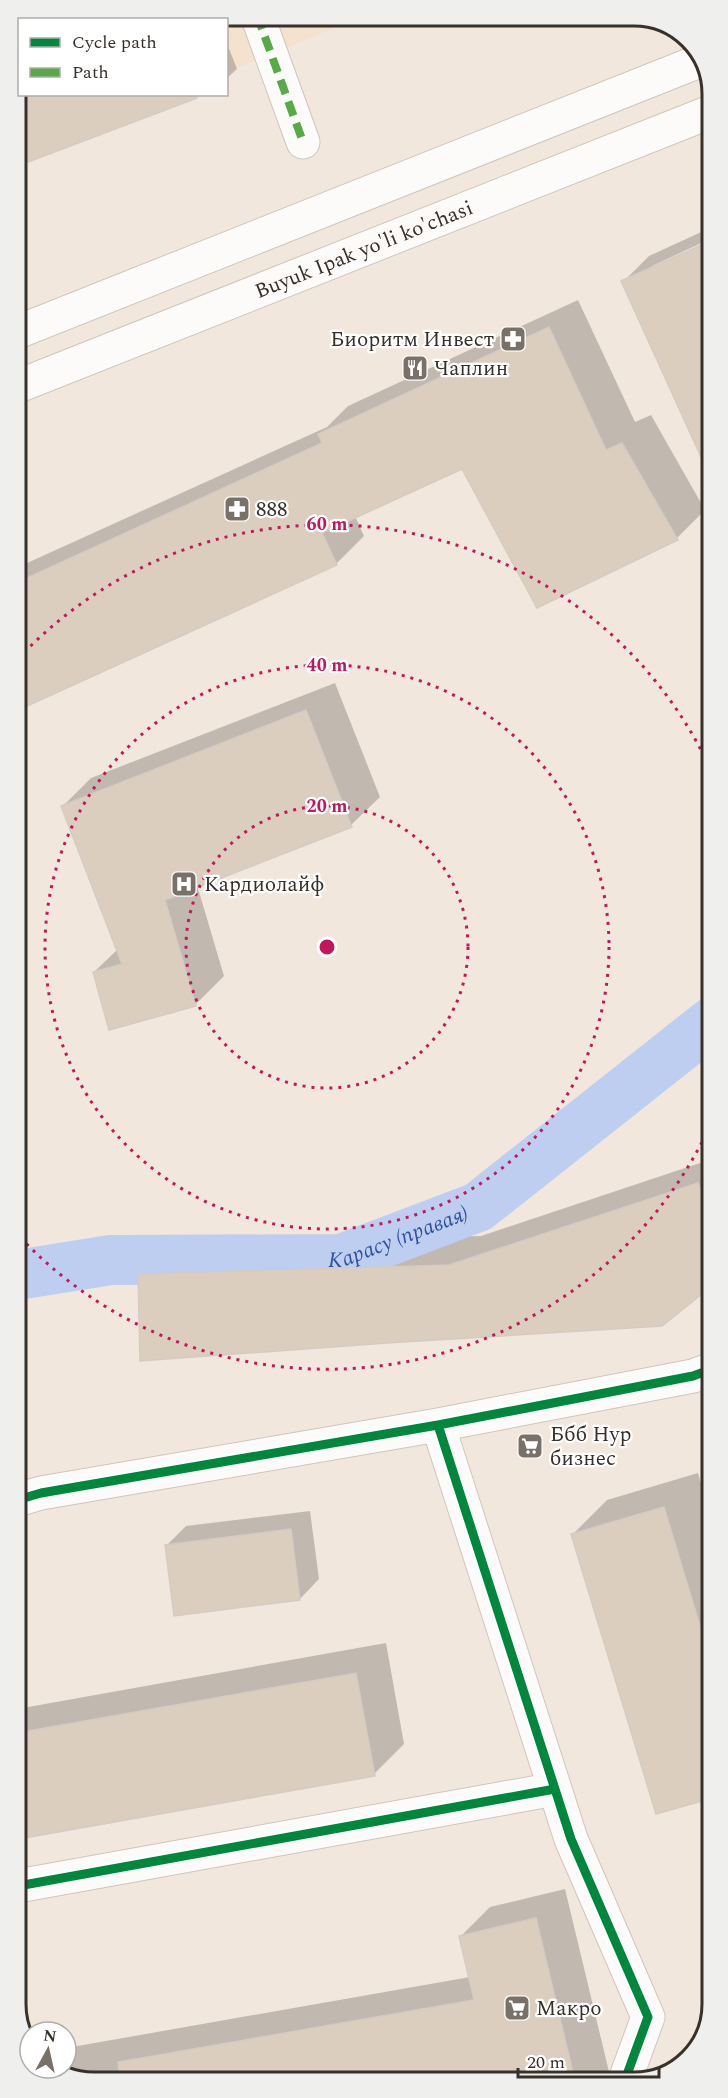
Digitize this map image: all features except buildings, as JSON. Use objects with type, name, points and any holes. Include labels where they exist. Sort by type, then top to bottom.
[{"type":"street","points":[[261,26],[303,142]]},
{"type":"street","points":[[26,329],[695,63]]},
{"type":"street","name":"Buyuk Ipak yo'li ko'chasi","points":[[26,383],[702,115]]},
{"type":"street","points":[[26,1497],[438,1425],[702,1373]]},
{"type":"street","points":[[438,1425],[571,1839],[648,2017],[628,2072]]},
{"type":"street","points":[[26,1886],[555,1789]]},
{"type":"shaded area","points":[[228,26],[333,26],[334,28],[228,72]]},
{"type":"waterway","name":"Карасу (правая)","points":[[26,1274],[111,1260],[341,1259],[478,1207],[702,1030]]},
{"type":"marked path","points":[[261,26],[303,142]]},
{"type":"cycle path","points":[[26,1497],[438,1425],[702,1373]]},
{"type":"cycle path","points":[[438,1425],[571,1839],[648,2017],[628,2072]]},
{"type":"cycle path","points":[[26,1885],[555,1789]]},
{"type":"place","name":"Биоритм Инвест","points":[[513,339]]},
{"type":"place","name":"Чаплин","points":[[415,368]]},
{"type":"place","name":"888","points":[[237,509]]},
{"type":"place","name":"Кардиолайф","points":[[184,884]]},
{"type":"place","name":"Ббб Нур бизнес","points":[[530,1446]]},
{"type":"place","name":"Макро","points":[[517,2008]]}]
